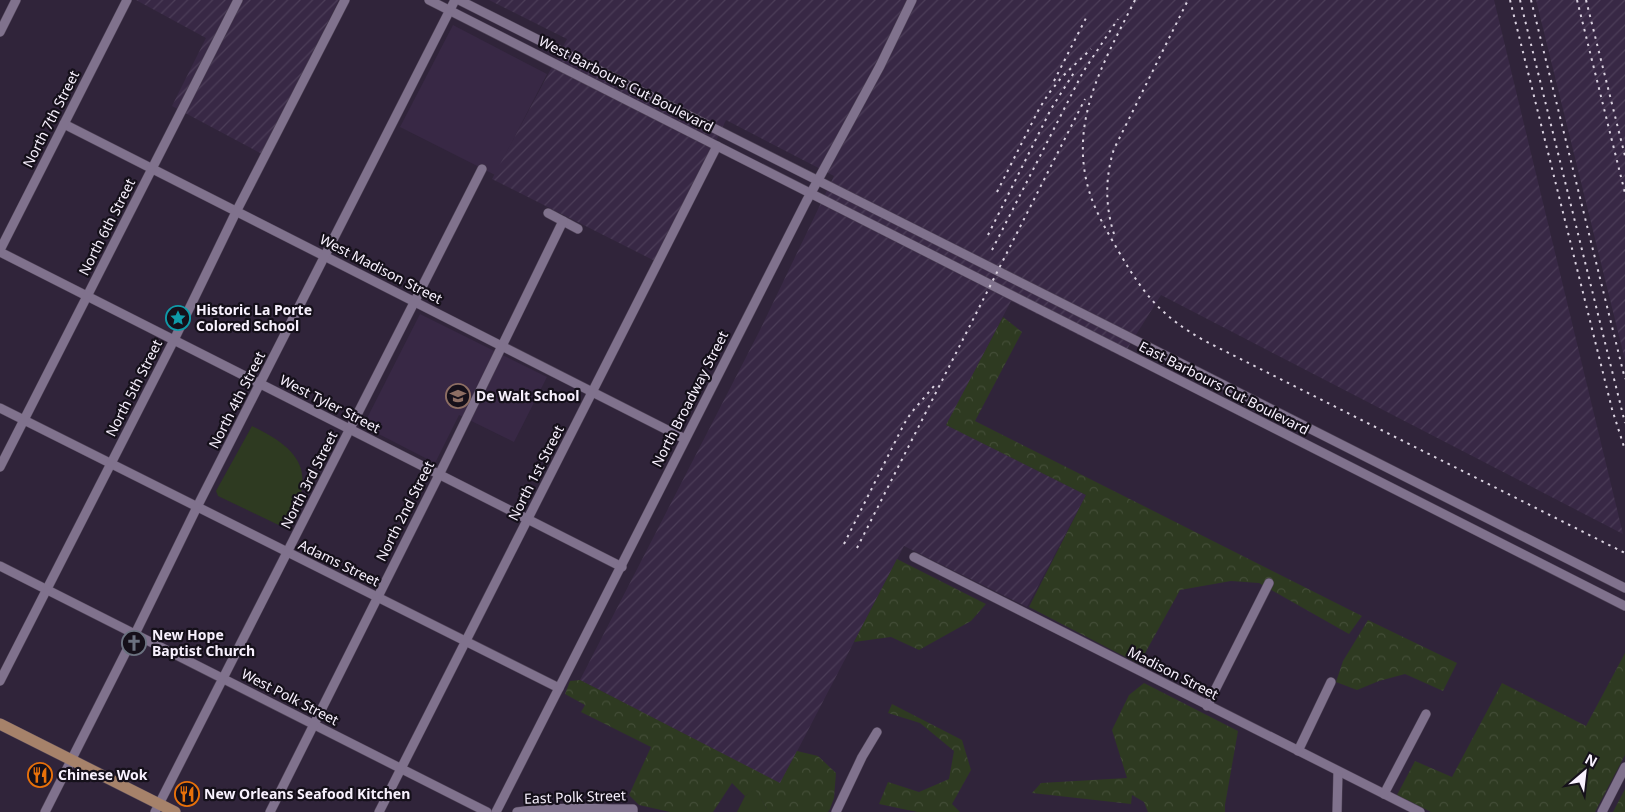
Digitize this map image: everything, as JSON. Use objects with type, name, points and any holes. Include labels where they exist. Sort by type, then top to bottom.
[{"type":"main road","points":[[0,724],[71,759],[157,808],[175,812]]},
{"type":"street","points":[[0,32],[16,0]]},
{"type":"street","name":"North 7th Street","points":[[0,251],[127,0]]},
{"type":"street","name":"North 6th Street","points":[[0,467],[238,0]]},
{"type":"street","name":"North 5th Street","points":[[0,681],[345,0]]},
{"type":"street","name":"West Barbours Cut Boulevard","points":[[429,0],[810,193]]},
{"type":"street","name":"North 4th Street","points":[[45,812],[454,0]]},
{"type":"street","name":"West Barbours Cut Boulevard","points":[[459,0],[817,180]]},
{"type":"street","name":"North Broadway Street","points":[[496,812],[622,567],[810,193],[880,66],[912,0]]},
{"type":"street","points":[[541,57],[548,45]]},
{"type":"street","points":[[598,86],[605,74]]},
{"type":"street","name":"West Madison Street","points":[[64,124],[685,439]]},
{"type":"street","name":"North 1st Street","points":[[379,812],[717,146]]},
{"type":"street","name":"North 3rd Street","points":[[157,808],[482,169]]},
{"type":"street","name":"East Barbours Cut Boulevard","points":[[817,180],[1625,588]]},
{"type":"street","name":"East Barbours Cut Boulevard","points":[[810,193],[1625,606]]},
{"type":"street","points":[[548,214],[578,229]]},
{"type":"street","name":"North 2nd Street","points":[[270,812],[376,597],[439,475],[563,221]]},
{"type":"street","name":"West Tyler Street","points":[[0,251],[622,567]]},
{"type":"street","points":[[961,270],[969,256]]},
{"type":"street","points":[[1104,343],[1111,328]]},
{"type":"street","name":"Adams Street","points":[[0,408],[559,688]]},
{"type":"street","points":[[1275,430],[1283,415]]},
{"type":"street","points":[[1409,497],[1416,483]]},
{"type":"street","points":[[1511,549],[1518,534]]},
{"type":"street","name":"Madison Street","points":[[914,557],[1420,812]]},
{"type":"street","name":"West Polk Street","points":[[0,566],[487,812]]},
{"type":"street","points":[[1207,706],[1269,584]]},
{"type":"street","points":[[1298,752],[1331,682]]},
{"type":"street","points":[[1384,794],[1426,714]]},
{"type":"street","points":[[836,812],[862,757],[877,732]]},
{"type":"street","points":[[1602,812],[1625,767]]},
{"type":"street","points":[[1337,812],[1338,772]]},
{"type":"street","name":"East Polk Street","points":[[517,812],[633,810]]},
{"type":"shaded area","points":[[136,0],[339,0],[262,154],[172,106],[206,38]]},
{"type":"shaded area","points":[[489,0],[1494,0],[1623,534],[1161,295],[1122,357],[1011,301],[947,425],[1086,495],[1027,607],[904,546],[780,784],[580,680],[760,330],[834,176],[726,120],[657,262],[492,179],[567,39]]},
{"type":"shaded area","points":[[1536,0],[1625,0],[1625,360]]},
{"type":"shaded area","points":[[453,25],[547,74],[495,175],[400,127]]},
{"type":"shaded area","name":"De Walt School","points":[[420,314],[547,377],[514,442],[459,415],[435,463],[363,426]]},
{"type":"green space","points":[[1003,317],[1022,332],[975,421],[1362,616],[1349,634],[1259,583],[1231,581],[1180,590],[1139,664],[1029,607],[1086,495],[946,425]]},
{"type":"green space","points":[[252,426],[284,445],[294,456],[300,467],[302,480],[301,494],[287,529],[218,496],[216,491]]},
{"type":"green space","points":[[897,559],[986,604],[971,621],[919,650],[891,637],[854,642]]},
{"type":"green space","points":[[1368,620],[1457,663],[1443,691],[1405,674],[1379,681],[1357,690],[1336,682],[1343,661]]},
{"type":"green space","points":[[1625,653],[1625,755],[1595,812],[1431,812],[1397,795],[1415,761],[1452,777],[1502,683],[1586,726]]},
{"type":"green space","points":[[580,680],[780,783],[797,751],[818,756],[836,773],[834,798],[830,809],[767,809],[755,789],[745,796],[732,783],[713,812],[670,812],[639,805],[629,795],[651,747],[581,712],[585,705],[565,694],[570,681]]},
{"type":"green space","points":[[1144,683],[1238,731],[1225,812],[1148,812],[1144,802],[1132,795],[1131,804],[1032,793],[1041,783],[1127,778],[1112,730],[1129,695]]},
{"type":"green space","points":[[892,704],[962,740],[971,770],[952,804],[960,812],[917,812],[879,804],[888,782],[919,792],[949,779],[954,751],[920,723],[888,713]]},
{"type":"green space","points":[[755,788],[767,809],[830,809],[828,812],[737,812],[745,796]]},
{"type":"green space","points":[[1625,789],[1625,812],[1613,812]]},
{"type":"railway","points":[[1135,0],[1112,46],[1092,93],[1086,117],[1083,142],[1084,168],[1090,194],[1103,224],[1137,281],[1155,303],[1177,323],[1205,341],[1625,553]]},
{"type":"railway","points":[[1114,234],[1107,192],[1109,170],[1114,149],[1188,0]]},
{"type":"railway","points":[[1510,0],[1612,409],[1625,450]]},
{"type":"railway","points":[[1520,0],[1625,423]]},
{"type":"railway","points":[[1531,0],[1625,379]]},
{"type":"railway","points":[[1577,0],[1625,193]]},
{"type":"railway","points":[[1586,0],[1625,156]]},
{"type":"railway","points":[[1054,81],[1086,18]]},
{"type":"railway","points":[[992,250],[1083,72],[1118,19]]},
{"type":"railway","points":[[997,192],[1049,93],[1062,77],[1091,49]]},
{"type":"railway","points":[[988,235],[1051,109],[1075,71]]},
{"type":"railway","points":[[857,548],[1085,99]]},
{"type":"railway","points":[[844,544],[904,424],[934,386]]},
{"type":"place","name":"Historic La Porte Colored School","points":[[178,318]]},
{"type":"place","name":"De Walt School","points":[[458,396]]},
{"type":"place","name":"New Hope Baptist Church","points":[[134,643]]},
{"type":"place","name":"Chinese Wok","points":[[40,775]]},
{"type":"place","name":"New Orleans Seafood Kitchen","points":[[187,794]]}]
